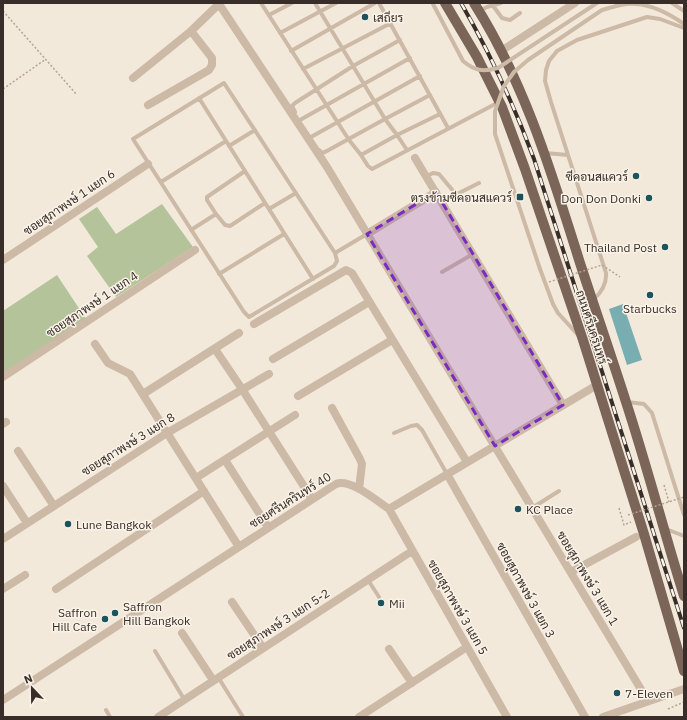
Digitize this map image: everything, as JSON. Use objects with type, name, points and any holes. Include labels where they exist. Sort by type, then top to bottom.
[{"type":"main road","name":"ถนนศรีนครินทร์","points":[[445,3],[477,57],[500,102],[525,169],[583,340],[644,534],[684,672]]},
{"type":"main road","name":"ถนนศรีนครินทร์","points":[[476,7],[501,51],[520,90],[545,153],[626,402],[664,528],[682,579],[684,596]]},
{"type":"street","points":[[501,51],[574,3]]},
{"type":"street","name":"ซอยสุภาพงษ์ 3 แยก 1","points":[[192,31],[219,4],[327,167],[648,701]]},
{"type":"street","points":[[133,78],[192,31],[212,58],[212,65],[209,70],[148,105]]},
{"type":"street","points":[[415,158],[563,405]]},
{"type":"street","name":"ซอยสุภาพงษ์ 1 แยก 6","points":[[3,260],[148,164]]},
{"type":"street","points":[[367,234],[436,192]]},
{"type":"street","name":"ซอยสุภาพงษ์ 1 แยก 4","points":[[3,377],[195,250]]},
{"type":"street","points":[[254,324],[346,270],[352,273],[467,462]]},
{"type":"street","points":[[273,358],[369,302]]},
{"type":"street","points":[[143,394],[239,333]]},
{"type":"street","points":[[298,396],[392,340]]},
{"type":"street","points":[[95,344],[108,363],[130,374],[239,547]]},
{"type":"street","points":[[215,349],[312,499]]},
{"type":"street","name":"ซอยสุภาพงษ์ 3 แยก 8","points":[[3,539],[167,433],[268,374]]},
{"type":"street","points":[[389,509],[597,385]]},
{"type":"street","points":[[332,408],[362,464],[359,489]]},
{"type":"street","points":[[196,478],[295,415]]},
{"type":"street","points":[[18,451],[54,506]]},
{"type":"street","points":[[225,460],[268,527]]},
{"type":"street","name":"ซอยสุภาพงษ์ 3 แยก 3","points":[[448,474],[585,717]]},
{"type":"street","name":"ซอยศรีนครินทร์ 40","points":[[3,700],[268,527],[340,482],[359,489],[389,509]]},
{"type":"street","points":[[3,486],[28,523]]},
{"type":"street","points":[[56,589],[204,491]]},
{"type":"street","name":"ซอยสุภาพงษ์ 3 แยก 5","points":[[389,509],[506,717]]},
{"type":"street","points":[[571,572],[636,537]]},
{"type":"street","name":"ซอยสุภาพงษ์ 3 แยก 5-2","points":[[158,717],[412,551]]},
{"type":"street","points":[[3,589],[25,575]]},
{"type":"street","points":[[232,602],[263,648]]},
{"type":"street","points":[[182,633],[216,679]]},
{"type":"street","points":[[359,717],[467,647]]},
{"type":"street","points":[[389,649],[412,682]]},
{"type":"street","points":[[603,717],[684,689]]},
{"type":"lane","points":[[261,3],[348,140],[372,169],[500,102]]},
{"type":"lane","points":[[269,15],[292,3]]},
{"type":"lane","points":[[315,3],[385,119],[407,150]]},
{"type":"lane","points":[[280,33],[336,3]]},
{"type":"lane","points":[[292,51],[375,3]]},
{"type":"lane","points":[[379,3],[448,128]]},
{"type":"lane","points":[[432,3],[463,61],[475,70],[490,70],[498,68],[597,3]]},
{"type":"lane","points":[[476,7],[487,7],[492,4],[501,3]]},
{"type":"lane","points":[[616,6],[621,3]]},
{"type":"lane","points":[[583,340],[555,309],[540,269],[495,134],[495,111],[504,86],[514,72],[528,60],[602,10],[635,3],[653,8],[684,24]]},
{"type":"lane","points":[[672,3],[684,11]]},
{"type":"lane","points":[[492,4],[502,18],[510,20],[520,13]]},
{"type":"lane","points":[[592,301],[604,288],[606,273],[545,81],[546,70],[553,55],[562,47],[577,40],[647,17],[654,17],[684,28]]},
{"type":"lane","points":[[303,69],[391,23]]},
{"type":"lane","points":[[400,40],[353,66],[292,106],[322,153],[430,95]]},
{"type":"lane","points":[[300,120],[410,58]]},
{"type":"lane","points":[[311,137],[420,76]]},
{"type":"lane","points":[[224,83],[335,253],[337,263],[249,317],[245,315],[148,164],[134,138],[199,98],[224,83]]},
{"type":"lane","points":[[199,98],[313,279]]},
{"type":"lane","points":[[361,155],[440,114]]},
{"type":"lane","points":[[160,182],[255,130]]},
{"type":"lane","points":[[545,153],[568,155]]},
{"type":"lane","points":[[245,171],[207,196],[207,200],[224,224],[229,227],[265,203]]},
{"type":"lane","points":[[427,176],[434,173],[439,174],[457,194],[479,183]]},
{"type":"lane","points":[[269,209],[296,193]]},
{"type":"lane","points":[[191,230],[216,214]]},
{"type":"lane","points":[[219,274],[284,234]]},
{"type":"lane","points":[[335,253],[367,234]]},
{"type":"lane","points":[[442,272],[473,254]]},
{"type":"lane","points":[[626,402],[644,404],[652,413],[684,515]]},
{"type":"lane","points":[[394,433],[411,426],[417,426],[422,430],[448,474]]},
{"type":"lane","points":[[532,508],[559,490]]},
{"type":"lane","points":[[664,528],[684,536]]},
{"type":"lane","points":[[368,580],[379,597]]},
{"type":"lane","points":[[155,651],[184,700]]},
{"type":"lane","points":[[216,679],[243,717]]},
{"type":"lane","points":[[106,710],[110,717]]},
{"type":"path","points":[[3,11],[77,95]]},
{"type":"path","points":[[3,89],[46,59]]},
{"type":"path","points":[[549,282],[602,265],[620,277]]},
{"type":"path","points":[[664,485],[669,502]]},
{"type":"path","points":[[628,515],[684,497]]},
{"type":"path","points":[[619,508],[624,525],[627,524]]},
{"type":"path","points":[[668,709],[684,702]]},
{"type":"highlighted area","points":[[436,192],[563,405],[495,446],[367,234]]},
{"type":"green space","points":[[162,204],[193,247],[116,297],[87,256],[98,247],[79,219],[97,207],[116,234]]},
{"type":"green space","points":[[57,275],[86,319],[3,374],[3,311]]},
{"type":"water","points":[[623,304],[642,360],[627,365],[609,309]]},
{"type":"railway","points":[[461,3],[501,80],[534,159],[684,628]]},
{"type":"place","name":"เสถียร","points":[[365,17]]},
{"type":"place","name":"ซีคอนสแควร์","points":[[636,176]]},
{"type":"place","name":"ตรงข้ามซีคอนสแควร์","points":[[520,197]]},
{"type":"place","name":"Don Don Donki","points":[[649,198]]},
{"type":"place","name":"Thailand Post","points":[[665,247]]},
{"type":"place","name":"Starbucks","points":[[650,295]]},
{"type":"place","name":"KC Place","points":[[518,509]]},
{"type":"place","name":"Lune Bangkok","points":[[68,524]]},
{"type":"place","name":"Mii","points":[[381,603]]},
{"type":"place","name":"Saffron Hill Bangkok","points":[[115,613]]},
{"type":"place","name":"Saffron Hill Cafe","points":[[105,619]]},
{"type":"place","name":"7-Eleven","points":[[617,693]]}]
